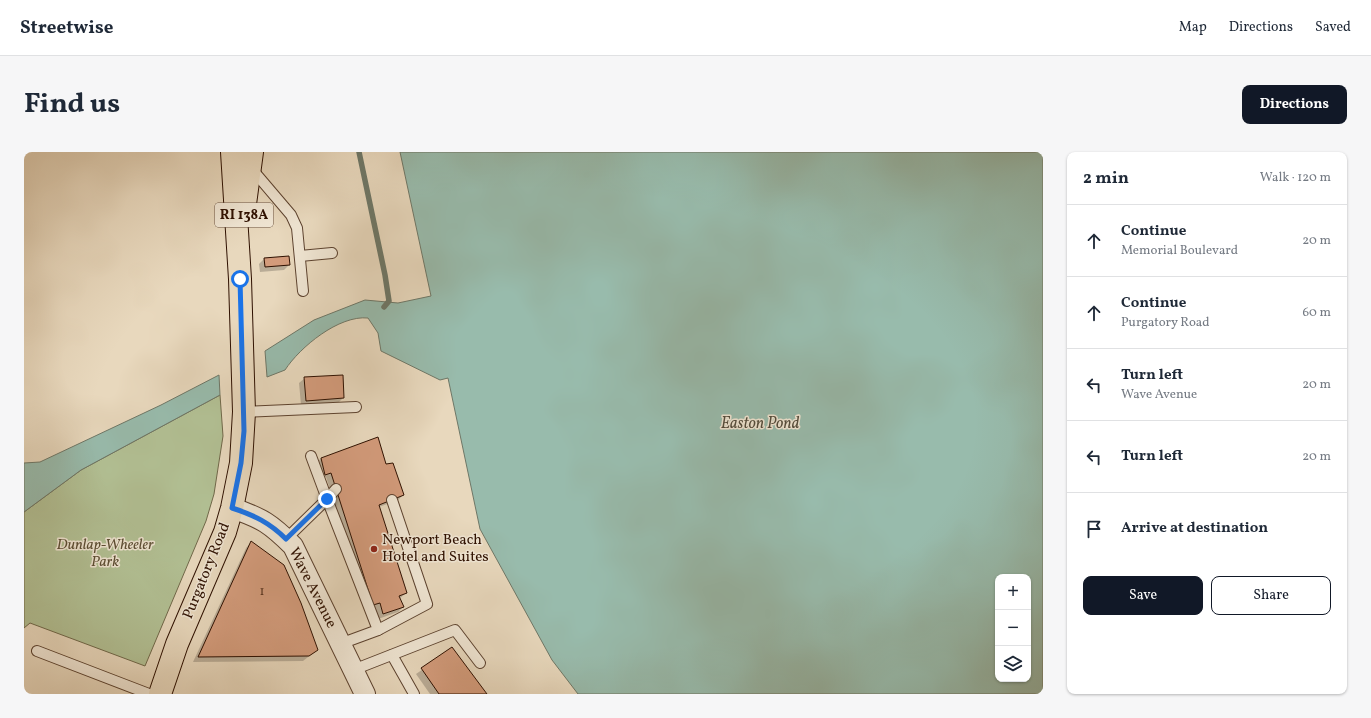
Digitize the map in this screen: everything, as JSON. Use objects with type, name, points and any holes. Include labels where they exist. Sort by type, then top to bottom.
[{"type":"main road","name":"RI 138A","points":[[232,152],[240,279]]},
{"type":"main road","name":"RI 138A","points":[[240,279],[242,225],[251,159]]},
{"type":"main road","name":"Purgatory Road","points":[[160,694],[171,661],[225,532],[232,508],[241,463],[244,412],[240,279]]},
{"type":"street","name":"Wave Avenue","points":[[232,508],[256,516],[274,528],[293,546],[365,694]]},
{"type":"lane","points":[[251,159],[290,215],[297,228],[303,291]]},
{"type":"lane","points":[[300,256],[332,253]]},
{"type":"lane","points":[[244,412],[356,407]]},
{"type":"lane","points":[[311,456],[378,630]]},
{"type":"lane","points":[[286,539],[336,489]]},
{"type":"lane","points":[[340,644],[378,630],[427,604],[392,500]]},
{"type":"lane","points":[[353,670],[455,630],[480,663]]},
{"type":"lane","points":[[37,651],[149,694]]},
{"type":"lane","points":[[392,655],[414,694]]},
{"type":"green space","name":"Dunlap-Wheeler Park","points":[[220,395],[223,436],[214,494],[206,521],[145,666],[30,623],[24,628],[24,512],[81,470]]},
{"type":"water","name":"Easton Pond","points":[[400,152],[1043,152],[1043,694],[578,694],[552,660],[480,529],[448,378],[440,380],[381,351],[378,333],[368,318],[357,318],[345,322],[321,334],[300,352],[285,370],[267,377],[265,351],[314,320],[365,300],[398,303],[431,296]]},
{"type":"water","points":[[219,375],[220,395],[81,470],[24,512],[24,463],[40,462],[161,405]]},
{"type":"building","points":[[289,256],[290,265],[265,267],[264,258]]},
{"type":"building","points":[[343,375],[344,398],[306,401],[304,377]]},
{"type":"building","name":"Newport Beach Hotel and Suites","points":[[378,437],[386,464],[393,463],[404,495],[379,505],[407,593],[399,596],[404,607],[383,614],[380,603],[373,605],[331,473],[325,475],[321,458]]},
{"type":"building","points":[[251,541],[284,565],[301,603],[318,650],[309,656],[198,657]]},
{"type":"building","points":[[452,647],[487,694],[439,694],[421,668]]},
{"type":"waterway","points":[[359,152],[385,275],[389,301],[384,307]]},
{"type":"place","name":"Newport Beach Hotel and Suites","points":[[374,549]]},
{"type":"route","points":[[240,279],[244,431],[241,463],[232,508],[256,516],[274,528],[286,539],[327,499]]}]
